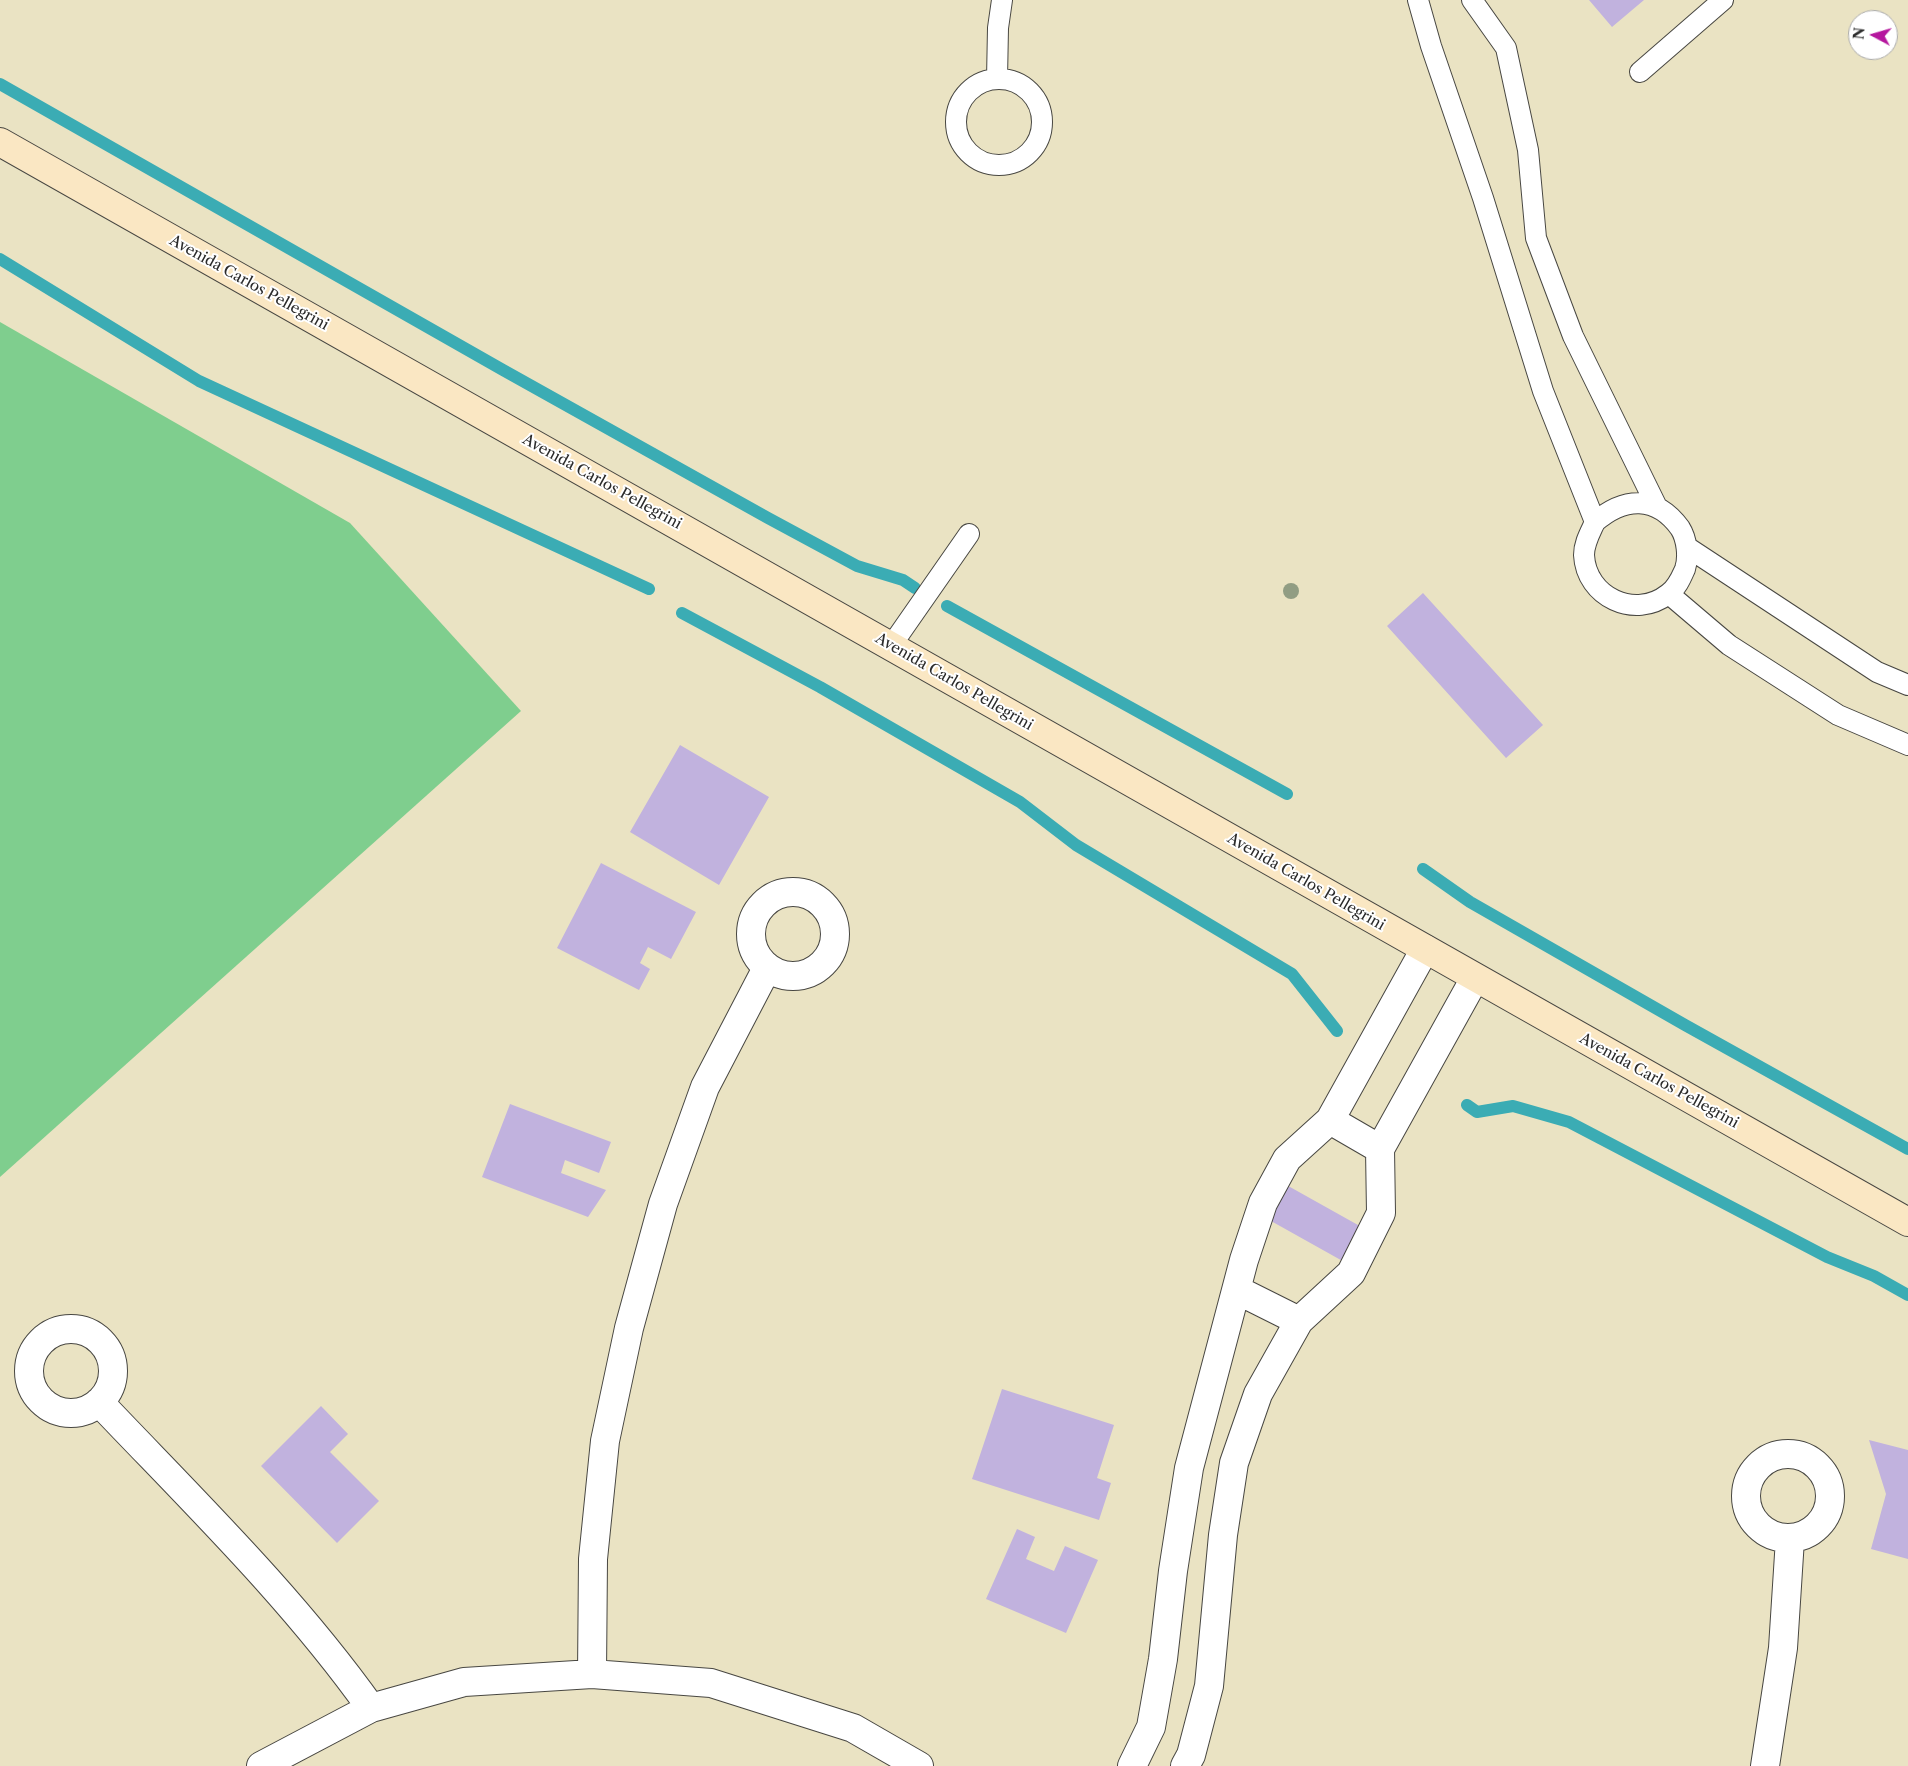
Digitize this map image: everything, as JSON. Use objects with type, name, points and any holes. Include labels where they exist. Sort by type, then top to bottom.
[{"type":"main road","name":"Avenida Carlos Pellegrini","points":[[0,142],[1908,1222]]},
{"type":"street","points":[[1132,1766],[1151,1727],[1163,1659],[1172,1571],[1189,1468],[1244,1260],[1263,1203],[1287,1159],[1330,1120],[1425,949]]},
{"type":"street","points":[[592,1674],[593,1560],[605,1441],[629,1328],[663,1204],[706,1087],[767,968]]},
{"type":"street","points":[[1186,1766],[1191,1755],[1209,1686],[1223,1535],[1234,1463],[1258,1394],[1299,1321],[1351,1273],[1381,1213],[1380,1149],[1475,978]]},
{"type":"street","points":[[1330,1120],[1380,1149]]},
{"type":"street","points":[[1237,1290],[1299,1321]]},
{"type":"street","points":[[99,1402],[256,1567],[339,1662],[371,1708]]},
{"type":"street","points":[[1765,1766],[1783,1648],[1790,1539]]},
{"type":"street","points":[[261,1766],[371,1708],[464,1682],[592,1674],[711,1683],[853,1728],[919,1766]]},
{"type":"lane","points":[[998,79],[998,28],[1002,0]]},
{"type":"lane","points":[[1418,0],[1431,46],[1483,198],[1543,391],[1595,522]]},
{"type":"lane","points":[[1472,0],[1506,48],[1528,150],[1536,238],[1572,336],[1657,507]]},
{"type":"lane","points":[[1640,72],[1723,0]]},
{"type":"lane","points":[[998,79],[1012,81],[1024,87],[1034,97],[1040,109],[1042,123],[1040,137],[1022,159],[1009,164],[994,165],[981,161],[969,153],[961,142],[956,128],[956,114],[962,100],[971,89],[984,82],[998,79]]},
{"type":"lane","points":[[1640,503],[1657,507],[1671,517],[1682,531],[1687,547],[1686,565],[1680,581],[1669,594],[1654,602],[1638,606],[1622,604],[1606,596],[1594,585],[1587,570],[1584,554],[1587,537],[1595,522],[1608,511],[1623,504],[1640,503]]},
{"type":"lane","points":[[891,646],[969,534]]},
{"type":"lane","points":[[1687,547],[1877,672],[1908,686]]},
{"type":"lane","points":[[1669,594],[1729,645],[1838,715],[1908,745]]},
{"type":"green space","points":[[0,322],[350,523],[521,711],[0,1177]]},
{"type":"building","points":[[1589,0],[1644,0],[1612,27]]},
{"type":"building","points":[[1423,593],[1543,725],[1506,758],[1387,626]]},
{"type":"building","points":[[680,745],[769,797],[719,885],[630,832]]},
{"type":"building","points":[[601,863],[696,912],[671,959],[648,947],[640,963],[650,969],[639,990],[557,948]]},
{"type":"building","points":[[510,1104],[611,1142],[599,1173],[565,1160],[561,1173],[606,1190],[588,1217],[482,1177]]},
{"type":"building","points":[[1265,1173],[1383,1239],[1364,1273],[1246,1207]]},
{"type":"building","points":[[1002,1389],[1114,1425],[1097,1478],[1111,1483],[1099,1520],[972,1479]]},
{"type":"building","points":[[321,1406],[348,1434],[330,1452],[379,1501],[337,1543],[261,1466]]},
{"type":"building","points":[[1869,1440],[1908,1450],[1908,1559],[1871,1549],[1886,1494]]},
{"type":"building","points":[[1017,1529],[1035,1537],[1026,1559],[1054,1571],[1065,1546],[1098,1560],[1066,1633],[986,1599]]},
{"type":"waterway","points":[[0,84],[503,370],[768,518],[857,566],[903,580],[915,588]]},
{"type":"waterway","points":[[0,259],[199,381],[649,589]]},
{"type":"waterway","points":[[947,606],[1287,794]]},
{"type":"waterway","points":[[682,613],[820,687],[1020,802],[1076,845],[1292,974],[1337,1031]]},
{"type":"waterway","points":[[1423,869],[1470,902],[1685,1025],[1908,1149]]},
{"type":"waterway","points":[[1467,1105],[1477,1112],[1513,1106],[1569,1122],[1827,1257],[1874,1276],[1908,1295]]}]
